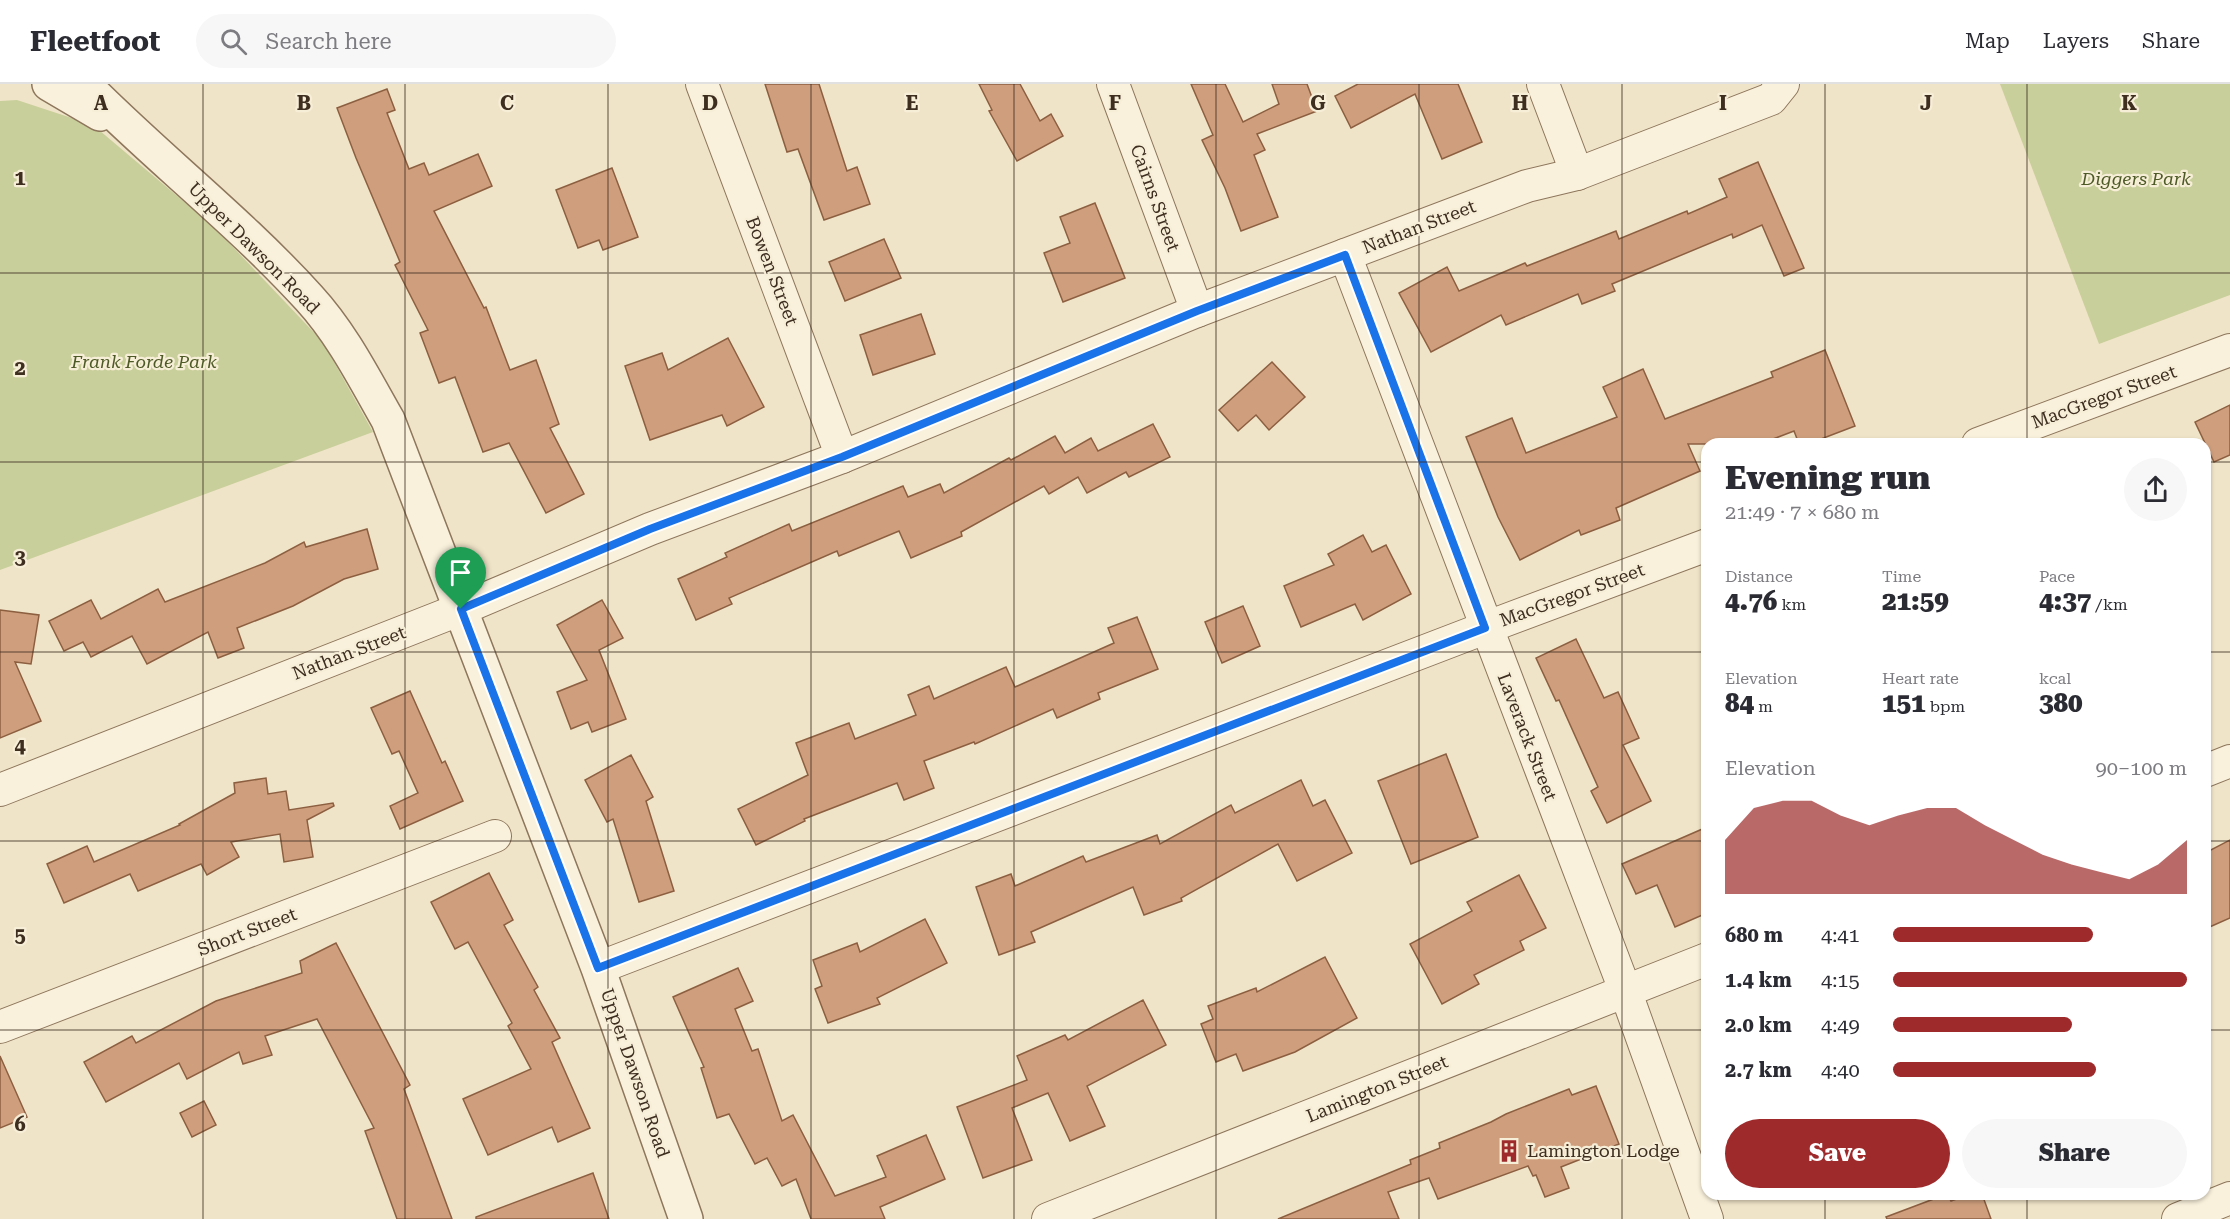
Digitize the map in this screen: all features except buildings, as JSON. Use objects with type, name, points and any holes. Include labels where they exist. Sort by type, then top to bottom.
[{"type":"street","name":"Upper Dawson Road","points":[[49,84],[128,129]]},
{"type":"street","name":"Upper Dawson Road","points":[[84,84],[128,129],[244,234],[310,298],[345,345],[388,420],[598,968],[686,1219]]},
{"type":"street","name":"Bowen Street","points":[[702,84],[842,457]]},
{"type":"street","name":"Cairns Street","points":[[1113,84],[1197,311]]},
{"type":"street","points":[[1543,84],[1577,174]]},
{"type":"street","name":"Nathan Street","points":[[0,790],[461,609],[650,529],[842,457],[1197,311],[1527,186],[1577,174],[1777,92]]},
{"type":"street","name":"Laverack Street","points":[[1345,255],[1485,628],[1625,990],[1707,1219]]},
{"type":"street","name":"MacGregor Street","points":[[1994,438],[2230,350]]},
{"type":"street","name":"MacGregor Street","points":[[598,968],[1701,547]]},
{"type":"street","points":[[2211,769],[2230,761]]},
{"type":"street","name":"Short Street","points":[[0,1027],[495,836]]},
{"type":"street","name":"Lamington Street","points":[[1048,1219],[1701,961]]},
{"type":"street","points":[[2178,1219],[2230,1198]]},
{"type":"green space","name":"Diggers Park","points":[[2000,84],[2230,84],[2230,295],[2099,344]]},
{"type":"green space","name":"Frank Forde Park","points":[[17,100],[93,125],[214,227],[323,342],[373,432],[0,570],[0,101]]},
{"type":"place","name":"Lamington Lodge","points":[[1509,1151]]},
{"type":"route","points":[[1345,255],[1485,628],[598,968],[461,609],[650,529],[842,457],[1197,311],[1345,255]]}]
